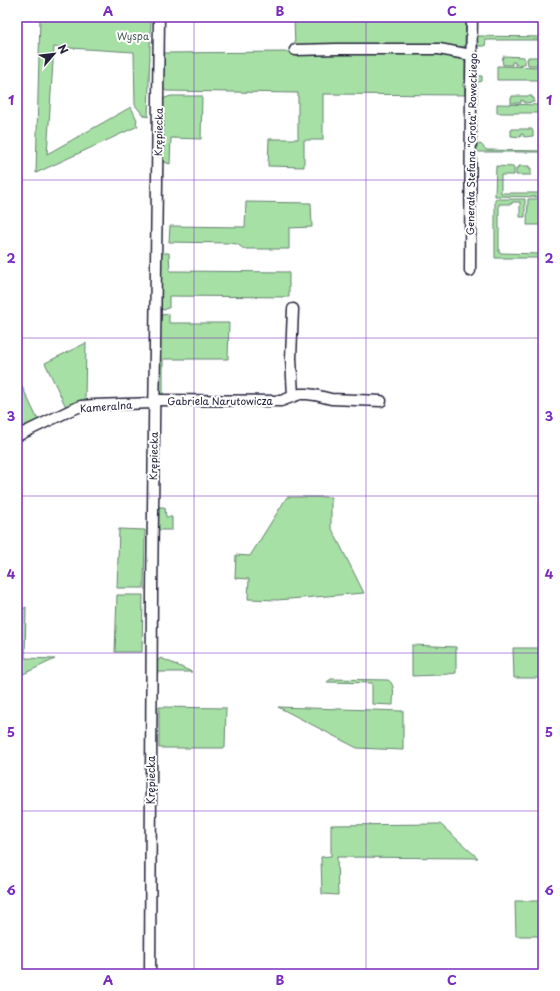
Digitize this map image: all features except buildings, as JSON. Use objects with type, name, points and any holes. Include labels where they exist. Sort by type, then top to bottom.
[{"type":"street","name":"Krępiecka","points":[[150,974],[151,697],[159,17]]},
{"type":"street","name":"Generała Stefana \"Grota\" Roweckiego","points":[[470,271],[472,17]]},
{"type":"street","points":[[295,50],[350,48],[439,49],[472,54]]},
{"type":"street","points":[[293,309],[293,396]]},
{"type":"street","name":"Gabriela Narutowicza","points":[[154,402],[281,400],[300,394],[315,395],[331,399],[381,401]]},
{"type":"street","name":"Kameralna","points":[[17,436],[81,406],[154,402]]},
{"type":"green space","name":"Wyspa","points":[[40,17],[151,17],[148,117],[143,115],[135,105],[134,52],[54,47],[47,154],[131,107],[138,126],[36,173]]},
{"type":"green space","points":[[294,17],[466,17],[465,44],[464,47],[295,49]]},
{"type":"green space","points":[[477,36],[543,37],[543,40],[486,40],[485,46],[478,46],[477,76],[482,76],[482,81],[479,82],[476,81]]},
{"type":"green space","points":[[423,51],[452,56],[452,59],[460,58],[464,60],[465,82],[463,83],[463,87],[465,87],[465,95],[323,94],[323,140],[304,140],[304,167],[268,166],[269,139],[298,139],[298,93],[166,91],[163,88],[162,53]]},
{"type":"green space","points":[[503,56],[524,57],[525,64],[515,65],[515,62],[512,62],[512,65],[503,65]]},
{"type":"green space","points":[[528,57],[543,57],[543,65],[537,63],[537,65],[528,65]]},
{"type":"green space","points":[[497,66],[543,67],[543,80],[497,80]]},
{"type":"green space","points":[[171,96],[202,96],[201,139],[171,138],[170,164],[161,159],[162,101]]},
{"type":"green space","points":[[512,96],[532,96],[532,98],[534,98],[534,102],[524,103],[524,101],[521,100],[521,103],[511,103]]},
{"type":"green space","points":[[497,104],[543,105],[543,113],[497,113]]},
{"type":"green space","points":[[512,129],[532,129],[533,136],[524,137],[523,134],[521,134],[521,137],[511,136]]},
{"type":"green space","points":[[480,144],[487,150],[543,152],[476,152],[476,145]]},
{"type":"green space","points":[[496,166],[514,167],[514,175],[501,175],[501,193],[543,193],[543,197],[495,196]]},
{"type":"green space","points":[[519,166],[529,166],[529,168],[531,168],[531,175],[516,175],[516,168],[519,168]]},
{"type":"green space","points":[[495,199],[525,199],[525,217],[520,217],[520,202],[512,202],[512,204],[499,204],[499,253],[543,254],[543,258],[495,258]]},
{"type":"green space","points":[[528,199],[541,199],[541,204],[543,204],[543,225],[527,225]]},
{"type":"green space","points":[[246,202],[311,203],[312,227],[289,228],[289,249],[244,249],[237,244],[229,243],[169,242],[170,226],[245,227]]},
{"type":"green space","points":[[162,253],[169,253],[170,271],[289,272],[289,297],[169,296],[169,308],[165,310],[160,309],[160,258]]},
{"type":"green space","points":[[169,314],[169,323],[229,323],[228,359],[163,359],[163,397],[158,391],[160,316]]},
{"type":"green space","points":[[86,343],[85,401],[66,407],[45,363]]},
{"type":"green space","points":[[17,376],[38,420],[17,431]]},
{"type":"green space","points":[[287,497],[331,497],[331,527],[364,593],[277,600],[248,599],[249,579],[235,578],[236,555],[250,556]]},
{"type":"green space","points":[[158,507],[165,508],[166,517],[172,517],[172,530],[156,530],[156,509]]},
{"type":"green space","points":[[119,529],[145,530],[144,588],[117,588]]},
{"type":"green space","points":[[117,595],[143,595],[142,652],[115,652]]},
{"type":"green space","points":[[26,607],[25,658],[55,659],[17,677],[17,612]]},
{"type":"green space","points":[[412,645],[456,647],[456,673],[412,676]]},
{"type":"green space","points":[[513,648],[543,648],[543,678],[514,678]]},
{"type":"green space","points":[[161,658],[192,672],[157,672],[157,661]]},
{"type":"green space","points":[[331,679],[388,680],[391,682],[393,688],[393,705],[372,704],[372,683],[327,682]]},
{"type":"green space","points":[[159,707],[226,708],[225,748],[159,748]]},
{"type":"green space","points":[[278,707],[403,711],[403,750],[357,748]]},
{"type":"green space","points":[[440,824],[478,858],[337,857],[338,895],[322,894],[321,857],[331,856],[331,825]]},
{"type":"green space","points":[[515,901],[543,901],[543,936],[516,936]]}]
